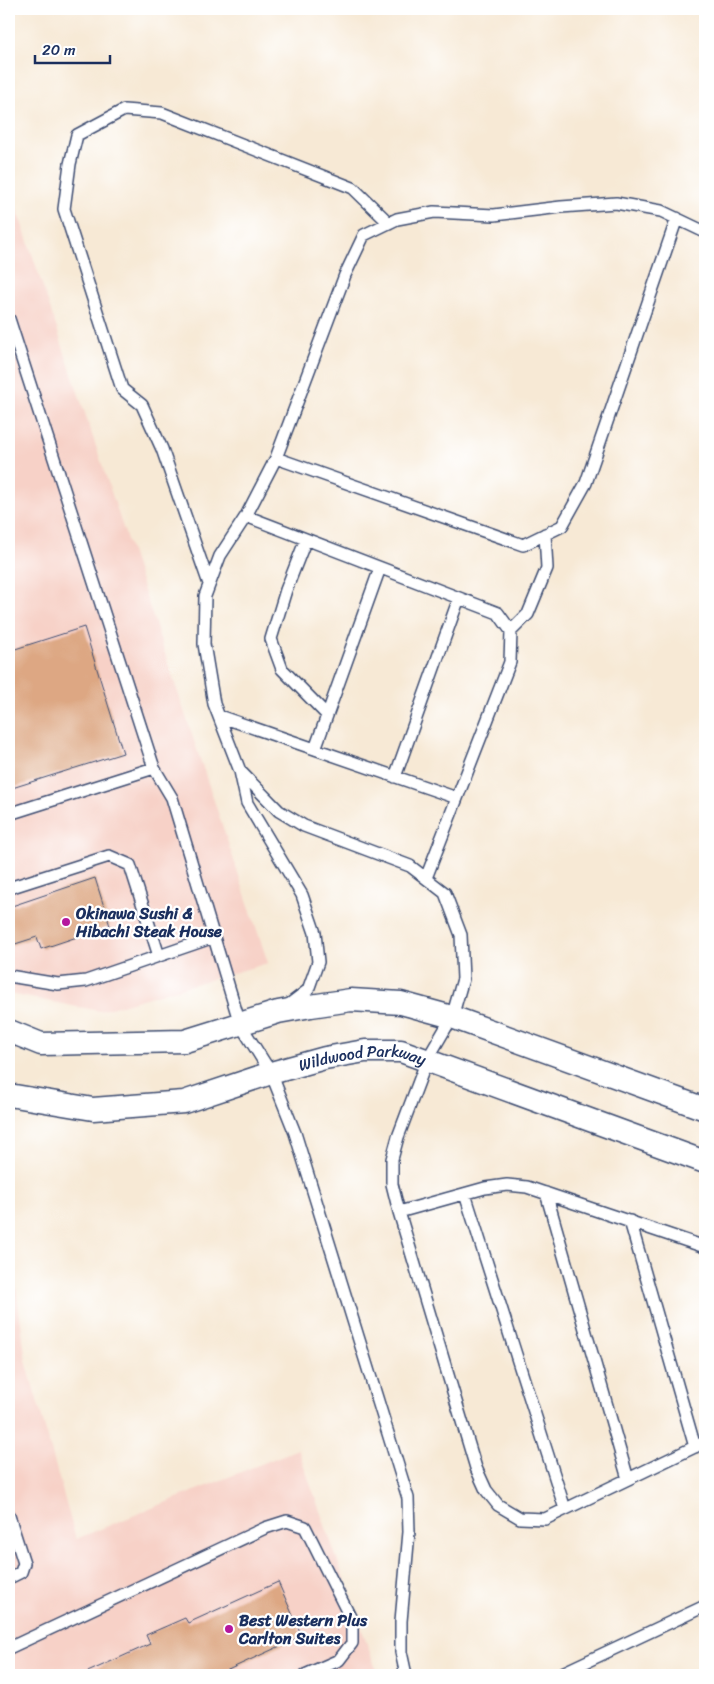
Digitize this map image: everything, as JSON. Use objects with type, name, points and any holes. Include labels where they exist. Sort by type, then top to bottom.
[{"type":"street","points":[[9,1031],[41,1044],[185,1041],[278,1012],[351,1000],[401,1003],[452,1016],[705,1109]]},
{"type":"street","name":"Wildwood Parkway","points":[[9,1094],[93,1109],[166,1104],[184,1102],[271,1073],[325,1058],[365,1051],[401,1051],[705,1162]]},
{"type":"lane","points":[[210,584],[162,449],[142,405],[122,389],[64,209],[70,164],[77,135],[124,110],[162,113],[353,188],[389,223]]},
{"type":"lane","points":[[278,1012],[308,990],[318,962],[315,933],[302,895],[247,803],[240,771],[214,704],[204,644],[205,596],[220,556],[246,516],[276,458],[345,275],[364,235],[397,220],[434,212],[494,215],[616,203],[661,211],[705,232]]},
{"type":"lane","points":[[276,458],[523,545],[562,526],[586,483],[677,218]]},
{"type":"lane","points":[[9,319],[154,768],[172,798],[240,1024],[271,1073],[295,1133],[408,1498],[409,1532],[400,1621],[401,1652],[406,1675]]},
{"type":"lane","points":[[246,516],[498,613],[511,631],[510,662],[426,878]]},
{"type":"lane","points":[[511,631],[528,614],[547,568],[545,534]]},
{"type":"lane","points":[[306,539],[286,590],[271,638],[282,669],[327,715]]},
{"type":"lane","points":[[315,749],[380,568]]},
{"type":"lane","points":[[395,777],[459,598]]},
{"type":"lane","points":[[219,716],[457,798]]},
{"type":"lane","points":[[9,814],[154,768]]},
{"type":"lane","points":[[240,771],[279,811],[304,826],[410,866],[445,893],[461,935],[463,979],[452,1016],[427,1060],[398,1137],[392,1159],[392,1184],[476,1468],[486,1490],[498,1505],[520,1518],[545,1519],[700,1445],[630,1222]]},
{"type":"lane","points":[[9,888],[109,856],[130,865],[159,956]]},
{"type":"lane","points":[[9,976],[58,984],[86,981],[214,937]]},
{"type":"lane","points":[[399,1212],[485,1188],[507,1185],[527,1187],[705,1247]]},
{"type":"lane","points":[[546,1193],[628,1479]]},
{"type":"lane","points":[[465,1194],[565,1509]]},
{"type":"lane","points":[[9,1516],[24,1563],[21,1572],[9,1578]]},
{"type":"lane","points":[[9,1648],[264,1528],[287,1521],[305,1527],[352,1621],[352,1643],[339,1660],[305,1675]]},
{"type":"lane","points":[[558,1675],[705,1606]]},
{"type":"shaded area","points":[[9,185],[268,963],[100,1011],[9,994]]},
{"type":"shaded area","points":[[9,1233],[26,1361],[76,1539],[298,1449],[378,1675],[9,1675]]},
{"type":"building","points":[[84,627],[123,753],[9,789],[9,651]]},
{"type":"building","points":[[95,878],[110,926],[41,949],[37,937],[9,946],[9,907]]},
{"type":"building","name":"Best Western Plus Carlton Suites","points":[[278,1582],[302,1636],[217,1675],[81,1675],[150,1644],[146,1635],[185,1618],[188,1623]]},
{"type":"place","name":"Okinawa Sushi & Hibachi Steak House","points":[[66,922]]},
{"type":"place","name":"Best Western Plus Carlton Suites","points":[[229,1629]]}]
